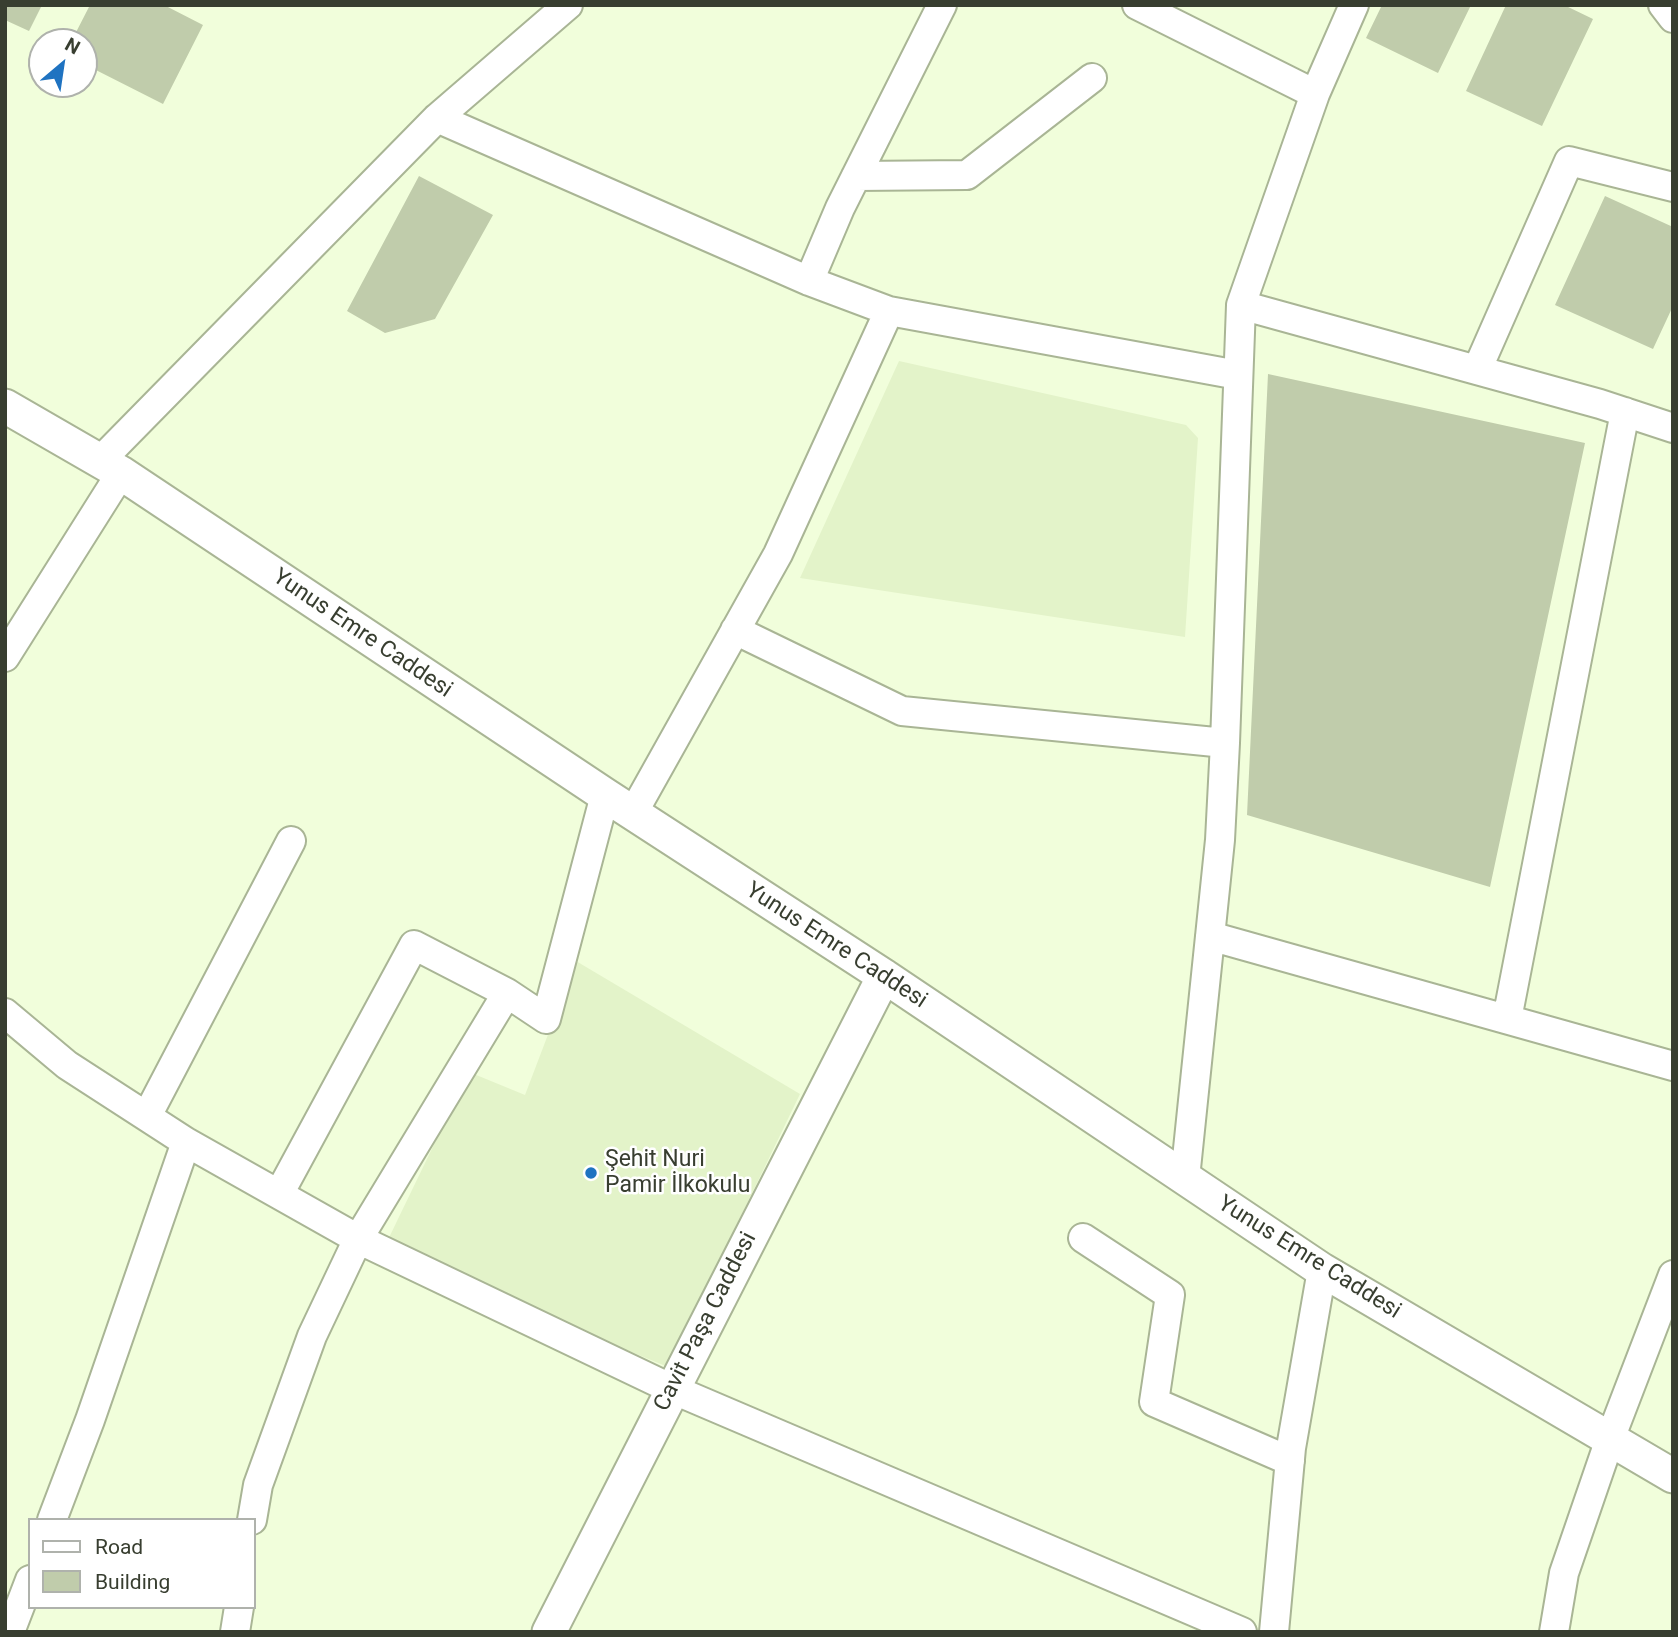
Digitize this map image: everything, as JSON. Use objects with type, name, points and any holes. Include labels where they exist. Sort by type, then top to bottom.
[{"type":"street","points":[[5,657],[111,466],[437,118],[568,5]]},
{"type":"street","points":[[809,281],[840,208],[942,5]]},
{"type":"street","points":[[1137,5],[1315,94]]},
{"type":"street","points":[[1185,1178],[1220,840],[1241,305],[1315,94],[1354,5]]},
{"type":"street","points":[[1663,5],[1673,18]]},
{"type":"street","points":[[856,176],[967,175],[1092,78]]},
{"type":"street","points":[[437,118],[809,281],[889,311],[1238,375]]},
{"type":"street","points":[[1477,370],[1569,160],[1673,187]]},
{"type":"street","points":[[1241,305],[1625,412],[1673,428]]},
{"type":"street","points":[[633,813],[778,554],[889,311]]},
{"type":"street","name":"Yunus Emre Caddesi","points":[[5,406],[111,466],[604,795],[884,976],[1322,1270],[1673,1476]]},
{"type":"street","points":[[1507,1019],[1625,412]]},
{"type":"street","points":[[735,630],[902,711],[1225,743]]},
{"type":"street","points":[[279,1194],[414,945],[506,993],[546,1020],[604,795]]},
{"type":"street","points":[[147,1116],[291,841]]},
{"type":"street","points":[[1210,936],[1673,1066]]},
{"type":"street","name":"Cavit Paşa Caddesi","points":[[549,1632],[884,976]]},
{"type":"street","points":[[253,1518],[258,1485],[312,1336],[358,1238],[506,993]]},
{"type":"street","points":[[5,1013],[67,1065],[186,1142],[358,1238],[672,1390],[1241,1632]]},
{"type":"street","points":[[53,1518],[90,1420],[186,1142]]},
{"type":"street","points":[[1083,1238],[1170,1296],[1154,1402],[1290,1461]]},
{"type":"street","points":[[1274,1632],[1290,1461],[1322,1270]]},
{"type":"street","points":[[1554,1632],[1563,1573],[1673,1275]]},
{"type":"street","points":[[10,1632],[28,1585]]},
{"type":"street","points":[[235,1632],[239,1609]]},
{"type":"shaded area","points":[[899,361],[1186,425],[1198,438],[1185,637],[800,578]]},
{"type":"shaded area","name":"Şehit Nuri Pamir İlkokulu","points":[[576,961],[800,1094],[668,1367],[383,1250],[469,1072],[525,1095]]},
{"type":"building","points":[[5,5],[42,5],[28,31],[5,20]]},
{"type":"building","points":[[90,5],[164,5],[203,25],[163,104],[98,71],[98,28],[78,28]]},
{"type":"building","points":[[1382,5],[1471,5],[1438,73],[1366,38]]},
{"type":"building","points":[[1506,5],[1564,5],[1593,19],[1542,126],[1466,91]]},
{"type":"building","points":[[419,176],[493,215],[435,319],[385,333],[347,311]]},
{"type":"building","points":[[1605,196],[1673,227],[1673,306],[1653,349],[1555,305]]},
{"type":"building","points":[[1268,374],[1585,443],[1490,887],[1247,815]]},
{"type":"place","name":"Şehit Nuri Pamir İlkokulu","points":[[591,1173]]}]
